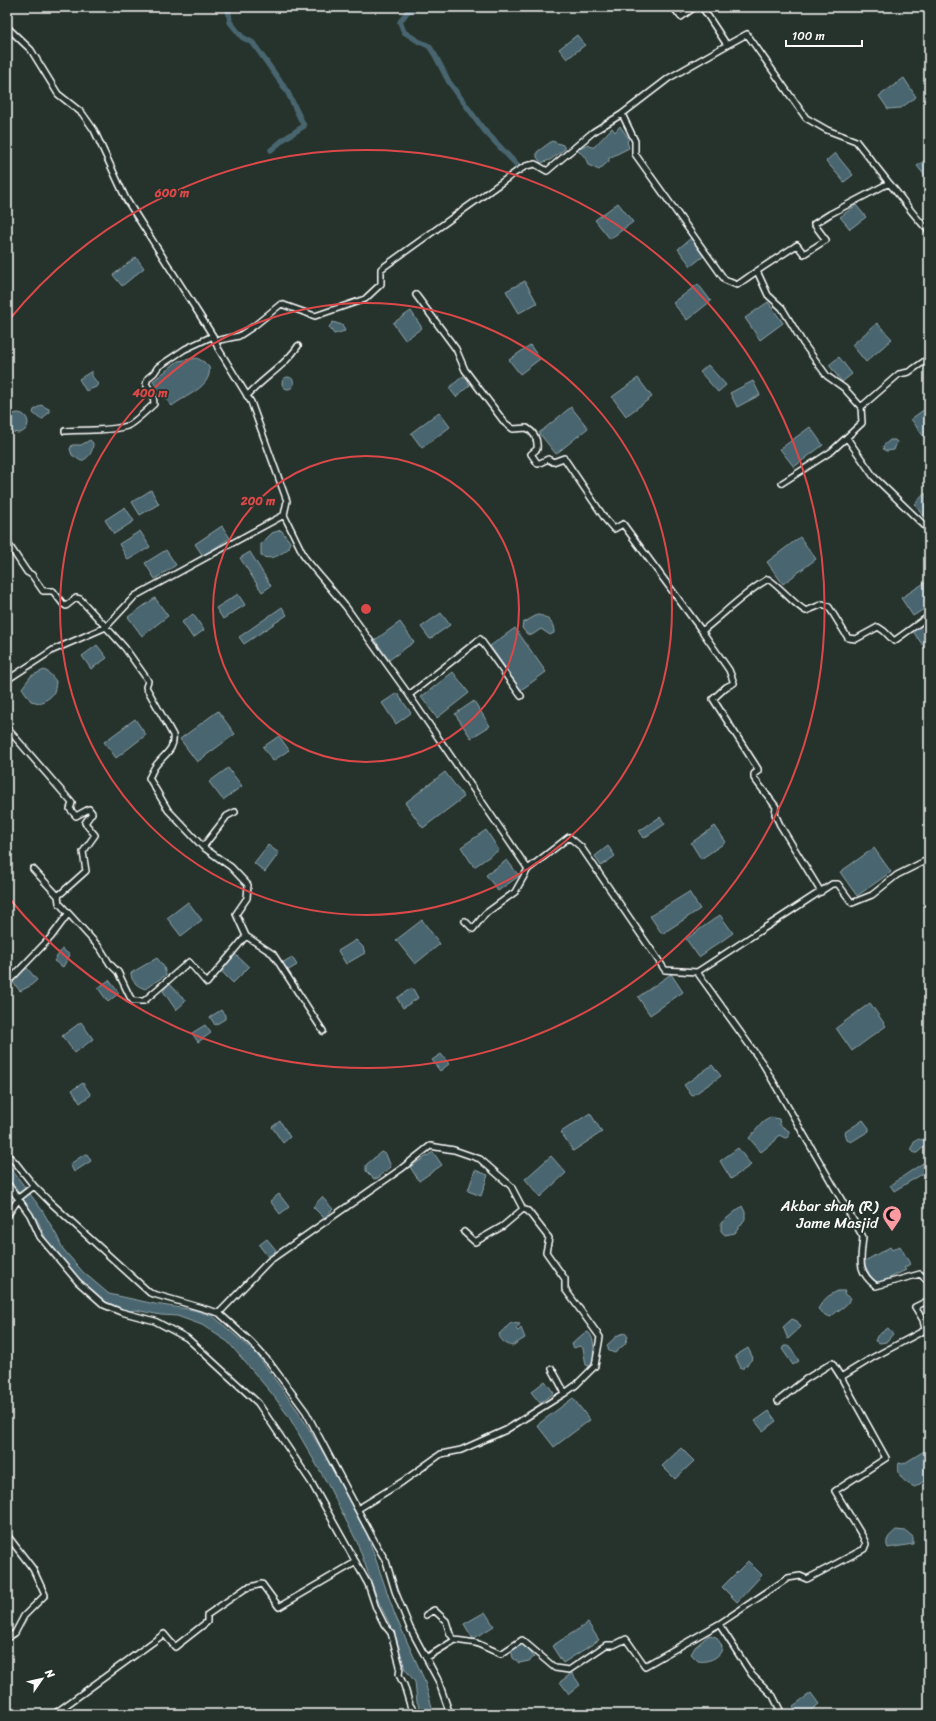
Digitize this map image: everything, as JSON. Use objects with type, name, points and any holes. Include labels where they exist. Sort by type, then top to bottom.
[{"type":"street","points":[[673,7],[681,16],[696,7]]},
{"type":"street","points":[[702,7],[727,44]]},
{"type":"street","points":[[7,27],[31,50],[58,94],[82,113],[94,130],[126,199],[213,336],[252,402],[287,501],[284,515],[306,558],[346,607],[409,695],[528,869]]},
{"type":"street","points":[[215,341],[239,336],[281,304],[315,316],[365,299],[381,284],[381,269],[516,172],[526,166],[535,164],[547,171],[593,132],[622,114],[669,78],[747,34],[806,118],[827,130],[856,141],[904,200],[919,221],[929,231]]},
{"type":"street","points":[[622,114],[635,141],[635,154],[725,280],[737,285],[797,245],[804,254],[826,240],[814,224],[889,183]]},
{"type":"street","points":[[757,271],[768,295],[782,308],[807,349],[827,376],[844,388],[861,407],[862,422],[847,438],[832,451],[782,482]]},
{"type":"street","points":[[416,295],[456,349],[465,370],[504,423],[513,429],[527,428],[535,436],[538,443],[537,449],[531,454],[538,464],[548,459],[553,462],[564,458],[606,520],[614,529],[623,524],[729,670],[734,683],[726,687],[713,700],[758,769],[758,771],[754,774],[754,778],[776,807],[775,814],[780,825],[821,892]]},
{"type":"street","points":[[65,431],[88,429],[100,431],[128,425],[154,404],[153,394],[146,384],[148,378],[158,367],[185,349],[213,336]]},
{"type":"street","points":[[248,396],[261,381],[292,356],[298,346]]},
{"type":"street","points":[[861,407],[899,374],[909,372],[929,358]]},
{"type":"street","points":[[847,438],[874,477],[929,530]]},
{"type":"street","points":[[7,680],[53,650],[106,627],[135,596],[284,515]]},
{"type":"street","points":[[7,542],[27,572],[32,575],[43,591],[53,591],[66,606],[76,598],[80,599],[126,648],[147,679],[148,681],[146,687],[173,735],[174,741],[172,748],[155,765],[149,778],[168,810],[204,847],[231,866],[248,885],[247,898],[236,914],[246,936],[273,954],[323,1031]]},
{"type":"street","points":[[702,631],[753,589],[768,579],[777,585],[798,606],[806,611],[823,604],[829,607],[848,638],[856,639],[878,627],[894,641],[929,616]]},
{"type":"street","points":[[409,695],[480,639],[521,696]]},
{"type":"street","points":[[7,728],[72,803],[70,809],[76,816],[89,809],[92,813],[85,823],[95,835],[83,852],[86,871],[58,896]]},
{"type":"street","points":[[204,847],[227,816],[235,812]]},
{"type":"street","points":[[464,921],[473,929],[485,914],[515,892],[528,869],[569,837],[581,847],[665,970],[697,972],[832,884],[838,884],[852,903],[872,895],[897,875],[929,859]]},
{"type":"street","points":[[34,869],[58,896],[58,903],[100,948],[110,964],[118,972],[133,1001],[144,1000],[189,962],[207,983],[246,936]]},
{"type":"street","points":[[7,983],[51,938],[68,914]]},
{"type":"street","points":[[697,972],[763,1064],[863,1237],[860,1266],[866,1280],[876,1286],[920,1274],[929,1282]]},
{"type":"street","points":[[219,1313],[269,1261],[401,1169],[430,1146],[454,1150],[480,1159],[511,1186],[523,1209],[528,1211],[549,1238],[546,1252],[565,1279],[565,1289],[600,1337],[595,1366],[576,1385],[565,1393],[506,1430],[461,1450],[441,1454],[402,1482],[358,1510]]},
{"type":"street","points":[[7,1155],[50,1202],[150,1293],[219,1313],[251,1342],[270,1363],[306,1412],[386,1561],[395,1591],[410,1628],[438,1680],[450,1714]]},
{"type":"street","points":[[7,1183],[30,1215],[40,1238],[78,1282],[104,1305],[121,1312],[155,1321],[187,1338],[258,1403],[311,1482],[368,1584],[376,1608],[384,1624],[391,1633],[400,1666],[399,1675],[404,1685],[410,1705],[415,1712],[407,1714]]},
{"type":"street","points":[[7,1216],[19,1198],[28,1189],[34,1186]]},
{"type":"street","points":[[464,1232],[475,1242],[503,1226],[523,1209]]},
{"type":"street","points":[[841,1377],[872,1358],[925,1330],[923,1320],[915,1307],[929,1300]]},
{"type":"street","points":[[426,1658],[455,1640],[476,1643],[501,1654],[522,1640],[555,1668],[568,1670],[606,1644],[614,1645],[626,1639],[645,1666],[719,1624],[788,1578],[800,1576],[807,1579],[853,1556],[866,1547],[863,1536],[835,1491],[886,1458],[841,1377],[832,1363],[806,1379],[778,1401]]},
{"type":"street","points":[[552,1369],[565,1393]]},
{"type":"street","points":[[7,1536],[33,1569],[45,1596],[24,1616],[15,1634],[7,1638]]},
{"type":"street","points":[[54,1714],[164,1634],[175,1647],[207,1622],[206,1614],[246,1588],[262,1584],[279,1607],[356,1562]]},
{"type":"street","points":[[426,1615],[434,1610],[446,1621],[450,1634],[455,1640]]},
{"type":"street","points":[[719,1624],[752,1675],[773,1696],[781,1709],[782,1714]]},
{"type":"water","points":[[577,35],[585,45],[567,59],[559,49]]},
{"type":"water","points":[[904,78],[916,97],[901,108],[888,109],[879,96]]},
{"type":"water","points":[[620,126],[629,139],[627,141],[629,148],[609,158],[609,161],[599,170],[588,165],[581,153],[577,151],[588,144],[591,147],[594,147],[612,128],[615,132]]},
{"type":"water","points":[[552,141],[563,145],[565,149],[550,160],[541,163],[537,157],[537,152]]},
{"type":"water","points":[[835,153],[853,175],[844,182],[826,161]]},
{"type":"water","points":[[929,157],[929,174],[926,177],[917,166]]},
{"type":"water","points":[[618,203],[633,222],[610,239],[595,220]]},
{"type":"water","points":[[856,205],[866,217],[850,229],[840,217]]},
{"type":"water","points":[[691,238],[705,255],[691,266],[678,249]]},
{"type":"water","points":[[136,257],[144,268],[122,286],[113,275]]},
{"type":"water","points":[[525,281],[537,303],[519,313],[506,291]]},
{"type":"water","points":[[698,284],[711,301],[687,320],[673,303]]},
{"type":"water","points":[[768,302],[783,323],[760,340],[745,318]]},
{"type":"water","points":[[411,311],[422,328],[405,340],[393,323]]},
{"type":"water","points":[[333,322],[342,325],[345,331],[334,334],[329,327]]},
{"type":"water","points":[[877,323],[892,339],[866,362],[852,345]]},
{"type":"water","points":[[530,345],[540,359],[520,374],[509,360]]},
{"type":"water","points":[[839,357],[852,374],[842,382],[829,365]]},
{"type":"water","points":[[197,358],[209,367],[207,380],[196,390],[172,406],[157,389],[153,381],[178,361]]},
{"type":"water","points":[[708,365],[726,385],[718,392],[700,372]]},
{"type":"water","points":[[92,371],[92,376],[98,384],[96,387],[86,391],[79,379]]},
{"type":"water","points":[[463,376],[470,385],[456,397],[449,388]]},
{"type":"water","points":[[286,377],[290,377],[294,383],[290,389],[286,389],[282,385],[282,381]]},
{"type":"water","points":[[638,378],[652,397],[626,416],[612,397]]},
{"type":"water","points":[[753,381],[760,395],[737,407],[730,393]]},
{"type":"water","points":[[41,405],[49,409],[49,412],[43,419],[40,419],[33,413],[34,410]]},
{"type":"water","points":[[929,406],[929,433],[924,437],[911,419]]},
{"type":"water","points":[[571,407],[588,428],[556,454],[539,433]]},
{"type":"water","points":[[439,412],[450,427],[422,448],[411,433]]},
{"type":"water","points":[[18,413],[25,416],[28,423],[25,430],[18,433],[11,430],[8,423],[11,416]]},
{"type":"water","points":[[810,427],[823,445],[794,467],[780,449]]},
{"type":"water","points":[[90,440],[93,443],[92,449],[86,458],[81,461],[72,455],[70,449],[72,445],[81,445]]},
{"type":"water","points":[[890,440],[895,440],[897,442],[894,450],[886,451],[884,450],[883,446]]},
{"type":"water","points":[[151,490],[159,504],[140,515],[132,502]]},
{"type":"water","points":[[925,493],[927,501],[926,510],[925,515],[922,515],[915,504]]},
{"type":"water","points":[[125,507],[134,521],[114,534],[105,520]]},
{"type":"water","points":[[222,526],[230,538],[203,556],[195,544]]},
{"type":"water","points":[[281,530],[290,542],[289,548],[272,558],[261,556],[261,544],[272,533]]},
{"type":"water","points":[[140,531],[150,547],[128,560],[119,544]]},
{"type":"water","points":[[800,537],[816,559],[783,584],[767,562]]},
{"type":"water","points":[[166,550],[176,565],[155,579],[145,563]]},
{"type":"water","points":[[250,552],[271,586],[262,592],[240,558]]},
{"type":"water","points":[[929,580],[929,606],[913,616],[901,598]]},
{"type":"water","points":[[238,594],[245,605],[223,619],[216,608]]},
{"type":"water","points":[[155,598],[168,616],[142,636],[128,617]]},
{"type":"water","points":[[282,607],[287,615],[244,644],[239,637]]},
{"type":"water","points":[[441,613],[450,625],[430,639],[421,627]]},
{"type":"water","points":[[193,614],[204,630],[193,638],[182,622]]},
{"type":"water","points":[[537,615],[544,616],[549,620],[553,626],[554,633],[550,635],[541,629],[532,635],[527,634],[522,628],[523,623]]},
{"type":"water","points":[[929,618],[929,654],[912,630]]},
{"type":"water","points":[[400,622],[414,642],[389,660],[375,640]]},
{"type":"water","points":[[515,628],[546,672],[521,690],[490,646]]},
{"type":"water","points":[[97,645],[107,658],[91,669],[82,656]]},
{"type":"water","points":[[44,670],[48,672],[56,681],[54,693],[40,703],[31,701],[22,688],[31,676]]},
{"type":"water","points":[[453,672],[469,693],[437,718],[421,697]]},
{"type":"water","points":[[397,693],[411,713],[396,724],[382,703]]},
{"type":"water","points":[[474,701],[490,726],[471,738],[455,714]]},
{"type":"water","points":[[218,711],[235,734],[197,762],[180,739]]},
{"type":"water","points":[[135,719],[146,735],[116,758],[104,742]]},
{"type":"water","points":[[279,736],[289,750],[273,761],[263,747]]},
{"type":"water","points":[[228,768],[242,786],[223,800],[209,782]]},
{"type":"water","points":[[445,772],[464,797],[423,828],[405,803]]},
{"type":"water","points":[[660,817],[665,824],[644,838],[639,831]]},
{"type":"water","points":[[715,826],[726,842],[701,859],[691,843]]},
{"type":"water","points":[[486,830],[499,850],[474,867],[461,847]]},
{"type":"water","points":[[268,845],[279,853],[265,872],[254,863]]},
{"type":"water","points":[[608,846],[615,856],[601,866],[595,856]]},
{"type":"water","points":[[874,848],[891,872],[857,896],[840,872]]},
{"type":"water","points":[[507,860],[519,876],[498,891],[486,875]]},
{"type":"water","points":[[689,892],[700,909],[662,934],[650,916]]},
{"type":"water","points":[[188,902],[202,920],[181,936],[167,918]]},
{"type":"water","points":[[720,915],[733,933],[699,957],[686,939]]},
{"type":"water","points":[[422,920],[440,944],[415,964],[396,940]]},
{"type":"water","points":[[356,940],[363,947],[365,953],[346,964],[338,951]]},
{"type":"water","points":[[62,949],[70,955],[63,967],[54,961]]},
{"type":"water","points":[[235,954],[249,967],[233,983],[220,970]]},
{"type":"water","points":[[292,957],[297,965],[287,971],[282,963]]},
{"type":"water","points":[[157,958],[164,967],[166,975],[145,989],[135,983],[131,973]]},
{"type":"water","points":[[27,968],[37,980],[30,986],[20,991],[13,982],[20,973]]},
{"type":"water","points":[[671,974],[683,992],[650,1015],[638,997]]},
{"type":"water","points":[[109,980],[119,993],[108,1002],[98,988]]},
{"type":"water","points":[[169,983],[185,1000],[185,1002],[176,1010],[163,991]]},
{"type":"water","points":[[410,989],[413,989],[418,998],[403,1008],[397,998]]},
{"type":"water","points":[[870,1003],[886,1026],[852,1051],[836,1028]]},
{"type":"water","points":[[221,1010],[225,1015],[225,1019],[215,1025],[210,1017]]},
{"type":"water","points":[[81,1022],[93,1039],[75,1053],[62,1036]]},
{"type":"water","points":[[205,1025],[211,1033],[198,1042],[192,1033]]},
{"type":"water","points":[[441,1054],[449,1064],[440,1071],[432,1060]]},
{"type":"water","points":[[712,1065],[721,1076],[692,1096],[684,1085]]},
{"type":"water","points":[[83,1083],[91,1095],[80,1103],[72,1090]]},
{"type":"water","points":[[590,1113],[602,1132],[573,1151],[561,1132]]},
{"type":"water","points":[[771,1117],[779,1119],[780,1125],[789,1131],[789,1137],[785,1138],[779,1135],[775,1141],[761,1152],[749,1138],[763,1122]]},
{"type":"water","points":[[863,1120],[869,1128],[869,1131],[851,1142],[847,1140],[845,1132]]},
{"type":"water","points":[[280,1121],[290,1137],[283,1143],[272,1127]]},
{"type":"water","points":[[923,1139],[926,1145],[917,1153],[914,1153],[911,1148],[915,1141]]},
{"type":"water","points":[[738,1148],[751,1165],[731,1179],[720,1161]]},
{"type":"water","points":[[381,1152],[386,1154],[391,1167],[378,1178],[374,1179],[366,1171],[366,1165]]},
{"type":"water","points":[[433,1152],[442,1165],[419,1181],[410,1167]]},
{"type":"water","points":[[87,1154],[91,1161],[74,1172],[70,1164]]},
{"type":"water","points":[[551,1156],[566,1173],[540,1197],[525,1179]]},
{"type":"water","points":[[929,1159],[929,1170],[894,1191],[890,1185]]},
{"type":"water","points":[[7,1163],[42,1210],[63,1249],[83,1272],[109,1294],[155,1304],[194,1310],[213,1316],[256,1353],[298,1411],[326,1457],[367,1534],[395,1615],[424,1679],[434,1714],[423,1714],[417,1702],[415,1682],[405,1669],[396,1637],[379,1603],[357,1542],[327,1483],[289,1417],[273,1395],[228,1342],[202,1325],[177,1316],[161,1315],[135,1310],[121,1312],[94,1294],[77,1278],[46,1239],[38,1221],[7,1179]]},
{"type":"water","points":[[475,1170],[488,1175],[481,1196],[468,1191]]},
{"type":"water","points":[[279,1194],[289,1207],[280,1214],[270,1201]]},
{"type":"water","points":[[322,1197],[333,1209],[324,1218],[313,1207]]},
{"type":"water","points":[[742,1206],[745,1212],[745,1219],[735,1233],[725,1235],[721,1231],[721,1223]]},
{"type":"water","points":[[267,1239],[276,1250],[268,1257],[259,1245]]},
{"type":"water","points":[[900,1246],[910,1264],[904,1268],[906,1270],[877,1284],[874,1283],[863,1262],[890,1247],[892,1250]]},
{"type":"water","points":[[838,1291],[845,1291],[844,1294],[851,1298],[847,1304],[831,1317],[825,1315],[818,1309],[826,1298]]},
{"type":"water","points":[[792,1319],[797,1321],[801,1327],[788,1339],[783,1327]]},
{"type":"water","points":[[511,1323],[520,1324],[516,1329],[518,1331],[521,1328],[525,1338],[512,1346],[504,1342],[499,1334]]},
{"type":"water","points":[[888,1328],[893,1334],[886,1342],[880,1343],[875,1341],[877,1336]]},
{"type":"water","points":[[588,1332],[594,1343],[591,1367],[586,1365],[583,1348],[579,1346],[574,1348],[572,1344],[583,1334]]},
{"type":"water","points":[[625,1333],[628,1337],[625,1344],[615,1353],[609,1351],[607,1345],[618,1335]]},
{"type":"water","points":[[784,1346],[791,1348],[799,1361],[793,1365],[782,1349]]},
{"type":"water","points":[[748,1348],[753,1358],[744,1368],[741,1368],[735,1356]]},
{"type":"water","points":[[545,1381],[554,1393],[540,1403],[531,1392]]},
{"type":"water","points":[[573,1398],[590,1420],[554,1447],[537,1425]]},
{"type":"water","points":[[769,1411],[776,1421],[763,1431],[755,1421]]},
{"type":"water","points":[[681,1448],[694,1461],[675,1479],[662,1466]]},
{"type":"water","points":[[929,1448],[929,1478],[915,1487],[905,1481],[900,1475],[898,1468],[899,1463],[903,1464]]},
{"type":"water","points":[[896,1530],[906,1531],[913,1537],[913,1544],[888,1548],[887,1540]]},
{"type":"water","points":[[748,1561],[762,1575],[737,1602],[722,1587]]},
{"type":"water","points":[[485,1612],[494,1626],[473,1639],[464,1624]]},
{"type":"water","points":[[588,1623],[599,1640],[563,1663],[552,1646]]},
{"type":"water","points":[[709,1635],[716,1637],[719,1641],[722,1647],[721,1652],[713,1659],[698,1661],[691,1654],[695,1647]]},
{"type":"water","points":[[525,1645],[534,1657],[529,1661],[519,1663],[513,1658],[511,1650]]},
{"type":"water","points":[[572,1673],[580,1685],[569,1694],[560,1682]]},
{"type":"water","points":[[811,1693],[819,1704],[806,1714],[798,1714],[793,1706]]},
{"type":"waterway","points":[[228,7],[230,22],[242,37],[253,43],[288,93],[304,126],[284,139],[271,150]]},
{"type":"waterway","points":[[415,7],[407,12],[400,22],[404,32],[429,46],[449,82],[484,130],[517,165]]},
{"type":"place","name":"Akbar shah (R) Jame Masjid","points":[[892,1232]]}]
